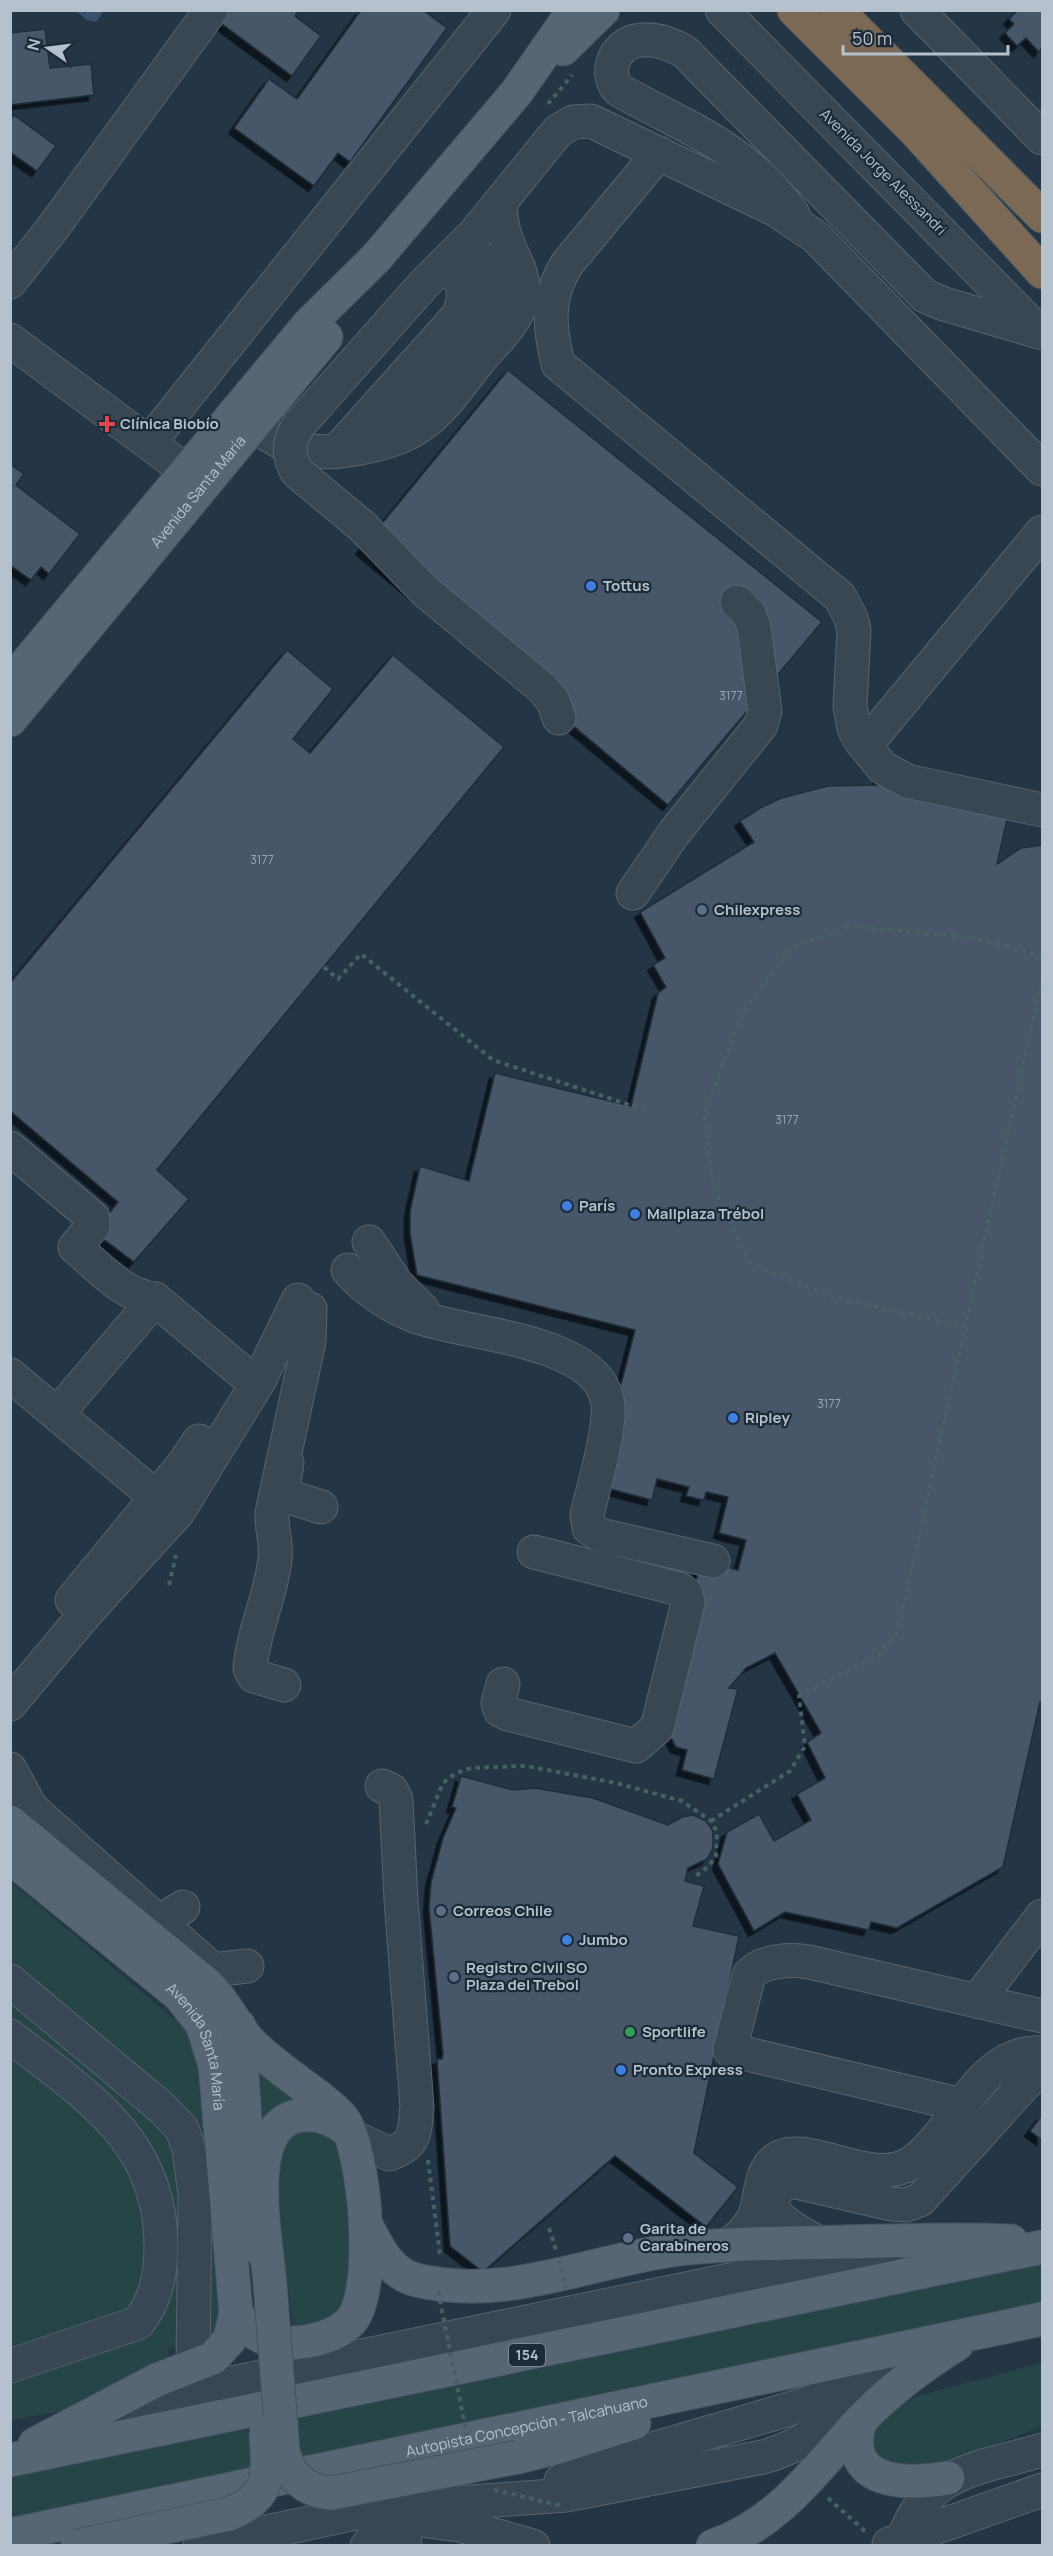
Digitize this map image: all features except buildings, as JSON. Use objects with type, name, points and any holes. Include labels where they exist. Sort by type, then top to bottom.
[{"type":"highway","points":[[794,10],[915,130],[1042,272]]},
{"type":"highway","points":[[837,10],[1042,216]]},
{"type":"main road","name":"Avenida Santa María","points":[[10,683],[185,470],[309,324],[376,258],[516,93],[574,10]]},
{"type":"main road","name":"Avenida Santa María","points":[[516,93],[603,10]]},
{"type":"main road","name":"Avenida Santa María","points":[[10,720],[339,322],[376,258]]},
{"type":"main road","name":"Avenida Santa María","points":[[10,1822],[208,1985],[251,2043],[336,2111],[345,2121],[360,2174],[366,2225]]},
{"type":"main road","name":"Avenida Santa María","points":[[10,1857],[179,1995],[202,2024],[215,2066],[236,2313]]},
{"type":"main road","points":[[239,2026],[263,2284],[283,2451],[290,2470],[304,2485],[331,2493],[558,2448],[634,2423],[716,2388]]},
{"type":"main road","points":[[77,2546],[228,2514],[251,2504],[258,2497],[267,2476],[268,2467],[262,2165],[271,2132],[294,2116],[317,2115],[334,2121],[351,2136]]},
{"type":"main road","points":[[236,2313],[255,2334],[276,2342],[309,2341],[328,2336],[344,2327],[358,2309],[362,2297],[366,2225]]},
{"type":"main road","points":[[366,2225],[388,2263],[410,2278],[488,2287],[513,2285],[648,2254],[728,2245],[973,2239],[1042,2246]]},
{"type":"main road","name":"154","points":[[10,2460],[1042,2246]]},
{"type":"main road","points":[[10,2452],[46,2440],[141,2387],[193,2368],[213,2358],[230,2339],[236,2313]]},
{"type":"main road","name":"Autopista Concepción - Talcahuano","points":[[10,2535],[1042,2319]]},
{"type":"main road","points":[[713,2546],[729,2540],[764,2520],[809,2480],[860,2421],[908,2379],[969,2336]]},
{"type":"main road","points":[[860,2421],[858,2449],[866,2464],[879,2476],[903,2482],[948,2478]]},
{"type":"street","points":[[10,282],[52,229],[211,10]]},
{"type":"street","points":[[149,443],[494,10]]},
{"type":"street","name":"Avenida Jorge Alessandri","points":[[722,10],[1041,334]]},
{"type":"street","points":[[747,10],[754,42]]},
{"type":"street","points":[[930,15],[1041,134]]},
{"type":"street","points":[[803,228],[772,188],[740,157],[706,136],[619,90],[611,80],[610,72],[621,49],[633,42],[652,40],[674,45],[685,52],[925,296],[1041,334]]},
{"type":"street","points":[[559,718],[553,701],[542,688],[425,591],[362,526],[297,472],[289,452],[290,442],[299,425],[500,203],[558,131],[573,122],[591,121],[776,210],[803,228],[843,262],[1042,469]]},
{"type":"street","points":[[659,153],[567,264],[557,282],[550,302],[550,314],[558,364],[840,597],[851,618],[854,630],[851,716],[854,728],[864,746],[883,768],[898,778],[1042,810]]},
{"type":"street","points":[[256,425],[268,436],[293,449],[319,454],[374,445],[408,434],[434,415],[507,327],[519,309],[522,298],[519,266],[505,236],[500,203]]},
{"type":"street","points":[[453,256],[519,266]]},
{"type":"street","points":[[374,445],[493,306],[496,290],[491,270],[453,256]]},
{"type":"street","points":[[336,452],[461,309],[464,300],[453,256]]},
{"type":"street","points":[[10,340],[185,470]]},
{"type":"street","points":[[864,746],[1042,532]]},
{"type":"street","points":[[633,893],[674,833],[761,725],[765,711],[754,627],[749,614],[737,602]]},
{"type":"street","points":[[10,1148],[93,1218],[93,1226],[75,1247],[130,1293],[141,1298],[155,1299],[252,1376]]},
{"type":"street","points":[[369,1242],[396,1283],[424,1311],[444,1323]]},
{"type":"street","points":[[348,1270],[382,1299],[414,1316],[563,1353],[592,1370],[601,1382],[608,1400],[608,1420],[587,1515],[589,1528],[600,1535],[713,1561]]},
{"type":"street","points":[[57,1414],[155,1299]]},
{"type":"street","points":[[10,1675],[185,1462],[306,1307]]},
{"type":"street","points":[[284,1685],[254,1676],[250,1669],[275,1560],[276,1538],[271,1526],[272,1513],[309,1341],[306,1307]]},
{"type":"street","points":[[306,1307],[315,1336],[283,1486],[287,1496],[321,1508]]},
{"type":"street","points":[[10,1704],[87,1612],[178,1512],[252,1376],[278,1363],[288,1363],[303,1370]]},
{"type":"street","points":[[10,1375],[156,1497]]},
{"type":"street","points":[[503,1684],[498,1703],[500,1710],[508,1714],[636,1746],[657,1728],[688,1603],[686,1594],[680,1589],[534,1552]]},
{"type":"street","points":[[10,1768],[31,1808],[172,1914],[213,1970],[247,1966]]},
{"type":"street","points":[[351,2136],[389,2154],[409,2145],[416,2121],[396,1799],[391,1790],[382,1786]]},
{"type":"street","points":[[977,2001],[1042,1916]]},
{"type":"street","points":[[962,2105],[730,2050],[749,1975],[758,1968],[786,1960],[809,1962],[1042,2016]]},
{"type":"street","points":[[10,1981],[162,2108],[182,2129],[189,2150],[195,2194],[193,2368]]},
{"type":"street","points":[[10,2036],[93,2101],[134,2146],[149,2174],[156,2198],[161,2232],[161,2261],[157,2289],[149,2309],[138,2323],[10,2366]]},
{"type":"street","points":[[728,2245],[744,2232],[754,2217],[766,2170],[776,2159],[795,2154],[876,2171],[898,2169],[920,2155],[994,2069],[1022,2055],[1042,2052]]},
{"type":"street","points":[[819,2243],[785,2223],[775,2211],[774,2196],[783,2185],[796,2182],[898,2205],[920,2200],[1042,2065]]},
{"type":"street","points":[[46,2440],[153,2403],[227,2384],[826,2260],[916,2251],[1042,2246]]},
{"type":"street","points":[[200,2546],[408,2502],[456,2503],[496,2494],[566,2494],[763,2457],[792,2449],[825,2425],[864,2384],[969,2336]]},
{"type":"street","points":[[891,2542],[925,2497],[948,2478],[1042,2450]]},
{"type":"street","points":[[891,2542],[1042,2490]]},
{"type":"street","points":[[962,2546],[977,2524],[1004,2504]]},
{"type":"street","points":[[271,2546],[459,2525],[533,2546]]},
{"type":"path","points":[[966,1327],[832,1297],[750,1263],[713,1185],[704,1114],[744,1010],[792,947],[850,926],[975,938],[1042,956]]},
{"type":"path","points":[[324,967],[338,979],[361,954],[493,1060],[648,1110]]},
{"type":"path","points":[[711,1821],[790,1771],[805,1746],[799,1696],[878,1656],[898,1631],[1042,979]]},
{"type":"path","points":[[423,1832],[444,1783],[456,1773],[471,1768],[526,1766],[616,1783],[682,1801],[711,1821],[717,1838],[716,1856],[709,1866],[696,1876]]},
{"type":"path","points":[[416,2121],[430,2163],[440,2255]]},
{"type":"path","points":[[549,2228],[566,2288]]},
{"type":"path","points":[[438,2291],[470,2451]]},
{"type":"path","points":[[809,2480],[891,2542]]},
{"type":"path","points":[[496,2494],[562,2506]]},
{"type":"green space","points":[[10,1881],[198,2039],[227,2340],[168,2348],[169,2366],[78,2408],[11,2420]]},
{"type":"green space","points":[[246,2053],[313,2103],[255,2133]]},
{"type":"green space","points":[[303,2128],[325,2136],[341,2153],[355,2293],[351,2306],[294,2337],[273,2160],[277,2143]]},
{"type":"green space","points":[[1042,2260],[1042,2304],[11,2522],[11,2476],[591,2358]]},
{"type":"green space","points":[[1042,2363],[1042,2427],[921,2471],[884,2465],[872,2448],[873,2427],[895,2405],[917,2396]]},
{"type":"water","points":[[76,11],[103,12],[96,22],[87,20]]},
{"type":"place","name":"Clínica Biobío","points":[[107,424]]},
{"type":"place","name":"Tottus","points":[[591,586]]},
{"type":"place","name":"Chilexpress","points":[[702,910]]},
{"type":"place","name":"París","points":[[567,1206]]},
{"type":"place","name":"Mallplaza Trébol","points":[[635,1214]]},
{"type":"place","name":"Ripley","points":[[733,1418]]},
{"type":"place","name":"Correos Chile","points":[[441,1911]]},
{"type":"place","name":"Jumbo","points":[[567,1940]]},
{"type":"place","name":"Registro Civil SO Plaza del Trebol","points":[[454,1977]]},
{"type":"place","name":"Sportlife","points":[[630,2032]]},
{"type":"place","name":"Pronto Express","points":[[621,2070]]},
{"type":"place","name":"Garita de Carabineros","points":[[628,2238]]}]
